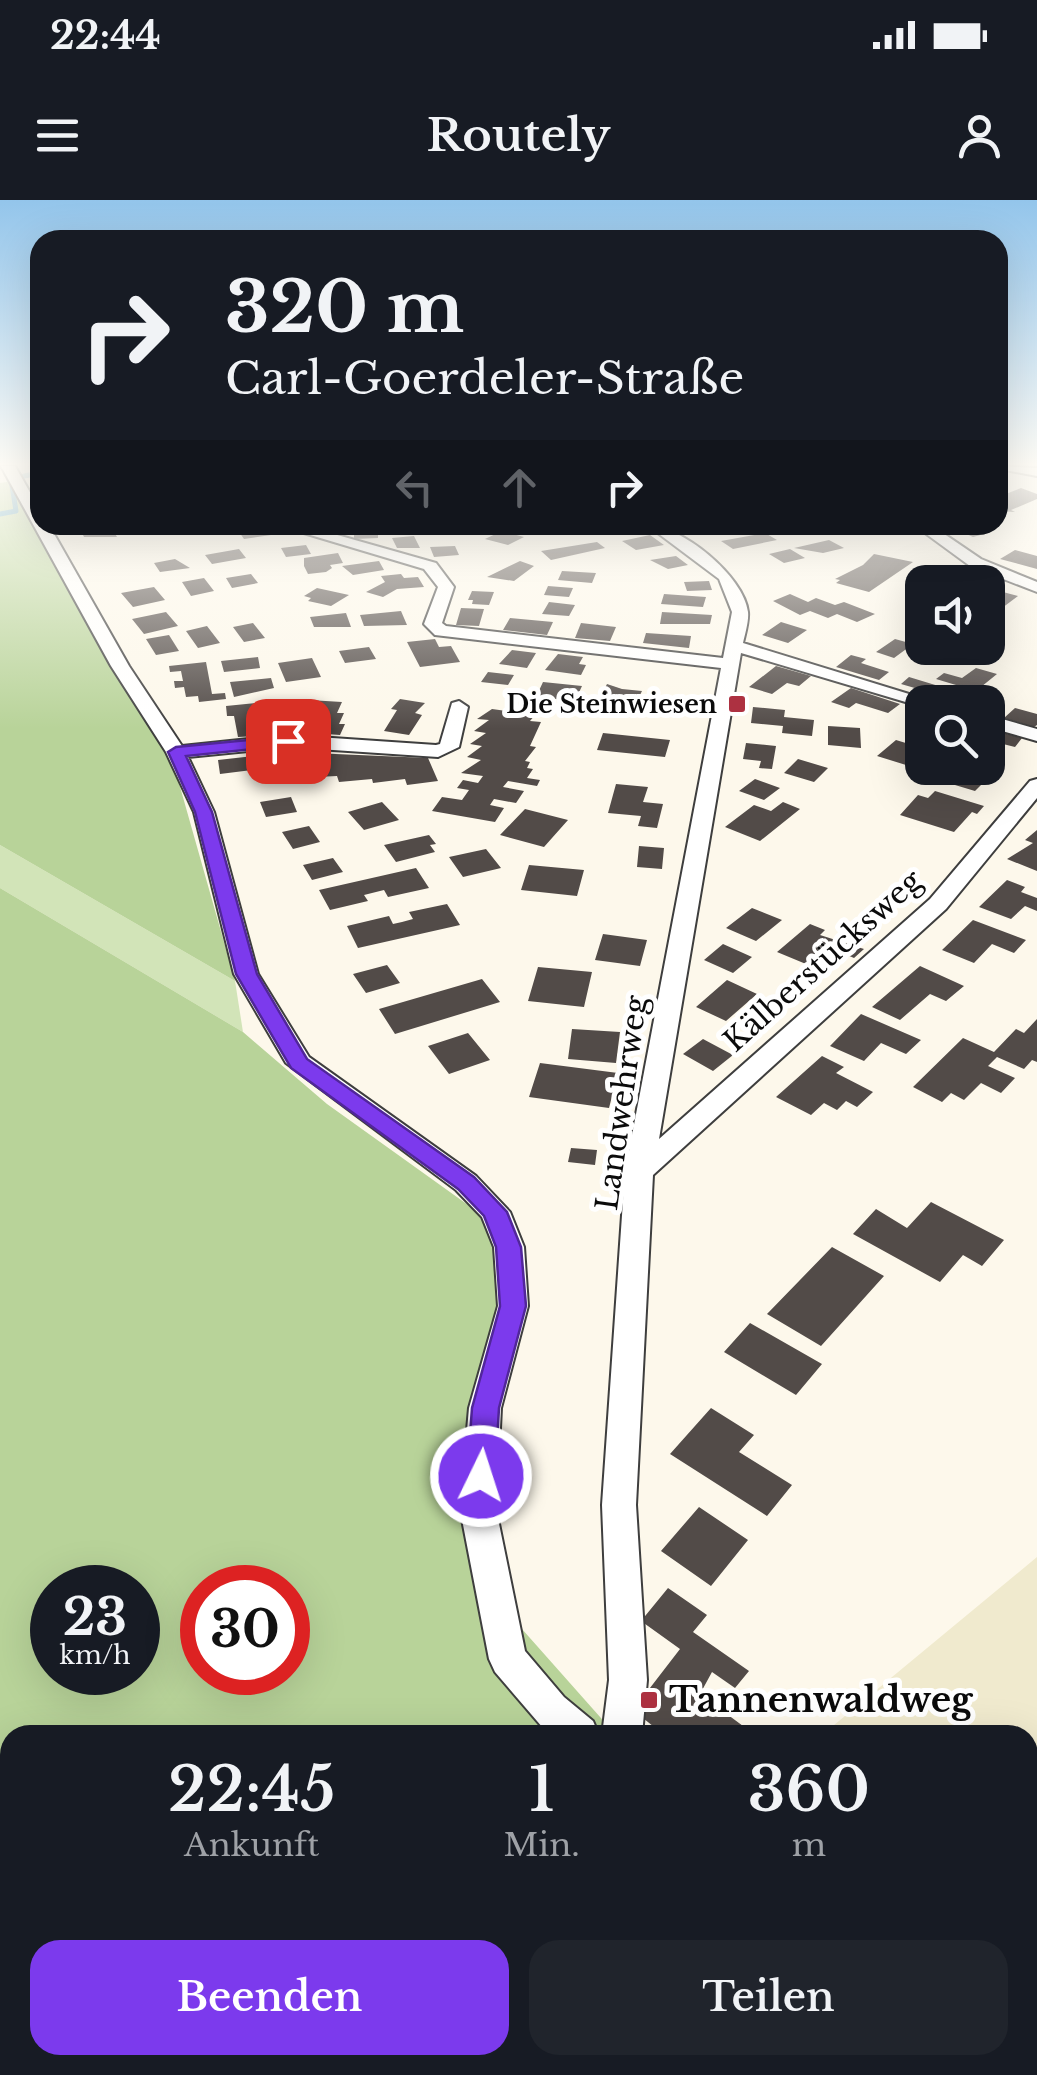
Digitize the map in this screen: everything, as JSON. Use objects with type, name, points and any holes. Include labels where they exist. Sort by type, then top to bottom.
[{"type":"street","points":[[57,554],[120,666],[176,752],[204,812],[246,974],[299,1064],[466,1183],[495,1212],[509,1247],[513,1306],[485,1408],[478,1509],[508,1659],[567,1725]]},
{"type":"street","points":[[386,554],[430,566],[445,578],[448,591],[433,624],[442,631],[733,655],[905,697]]},
{"type":"street","name":"Landwehrweg","points":[[623,1725],[628,1680],[619,1505],[639,1172],[740,612],[730,582],[692,554]]},
{"type":"street","points":[[955,554],[991,572],[1037,586]]},
{"type":"street","points":[[176,752],[288,741],[438,751],[449,748],[459,707]]},
{"type":"street","points":[[1005,725],[1037,735]]},
{"type":"street","name":"Kälberstücksweg","points":[[639,1172],[938,904],[1037,785]]},
{"type":"shaded area","points":[[1037,1557],[1037,1725],[834,1725]]},
{"type":"green space","points":[[0,554],[49,554],[173,762],[235,981],[0,845]]},
{"type":"green space","points":[[0,845],[235,981],[243,1032],[0,888]]},
{"type":"green space","points":[[0,888],[243,1032],[327,1104],[496,1225],[511,1305],[482,1406],[507,1612],[607,1725],[0,1725]]},
{"type":"building","points":[[242,554],[246,558],[212,564],[205,555]]},
{"type":"building","points":[[338,554],[343,563],[330,565],[332,568],[326,572],[308,574],[304,558]]},
{"type":"building","points":[[433,554],[459,555],[434,557]]},
{"type":"building","points":[[544,554],[580,554],[551,560]]},
{"type":"building","points":[[769,554],[798,554],[805,558],[784,563]]},
{"type":"building","points":[[874,554],[913,562],[869,592],[836,583],[840,580],[835,579],[863,565]]},
{"type":"building","points":[[1009,554],[1028,554],[1037,556],[1037,569],[1000,559]]},
{"type":"building","points":[[676,556],[688,565],[668,569],[650,560]]},
{"type":"building","points":[[175,559],[190,568],[160,572],[154,563]]},
{"type":"building","points":[[379,561],[384,570],[353,575],[342,566]]},
{"type":"building","points":[[520,561],[534,566],[514,581],[487,577]]},
{"type":"building","points":[[562,571],[596,573],[592,583],[558,580]]},
{"type":"building","points":[[251,574],[258,583],[232,588],[226,578]]},
{"type":"building","points":[[401,574],[404,578],[418,577],[424,587],[397,589],[383,597],[366,592],[385,582],[381,576]]},
{"type":"building","points":[[204,578],[214,591],[191,596],[182,582]]},
{"type":"building","points":[[709,581],[712,590],[687,591],[684,582]]},
{"type":"building","points":[[548,586],[573,588],[569,597],[544,595]]},
{"type":"building","points":[[154,587],[165,600],[133,607],[121,593]]},
{"type":"building","points":[[317,588],[349,595],[331,606],[308,601],[311,598],[304,596]]},
{"type":"building","points":[[472,591],[494,592],[489,605],[472,604],[473,600],[468,600]]},
{"type":"building","points":[[1005,593],[1018,596],[1005,606]]},
{"type":"building","points":[[664,594],[706,597],[703,607],[661,604]]},
{"type":"building","points":[[790,594],[808,602],[816,598],[835,605],[844,602],[875,614],[857,622],[837,614],[828,618],[810,611],[800,615],[773,601]]},
{"type":"building","points":[[549,602],[575,605],[569,616],[542,614]]},
{"type":"building","points":[[461,608],[484,609],[479,626],[456,625]]},
{"type":"building","points":[[401,611],[407,625],[364,626],[360,615]]},
{"type":"building","points":[[166,612],[178,626],[144,634],[132,619]]},
{"type":"building","points":[[662,612],[712,615],[710,624],[660,624]]},
{"type":"building","points":[[346,613],[351,627],[314,627],[310,617]]},
{"type":"building","points":[[510,618],[553,622],[547,635],[503,630]]},
{"type":"building","points":[[781,622],[807,630],[788,643],[762,635]]},
{"type":"building","points":[[253,623],[265,638],[244,642],[233,627]]},
{"type":"building","points":[[581,623],[616,627],[610,641],[575,638]]},
{"type":"building","points":[[207,626],[220,643],[198,648],[186,631]]},
{"type":"building","points":[[646,633],[691,636],[689,648],[643,643]]},
{"type":"building","points":[[169,635],[179,651],[156,655],[146,639]]},
{"type":"building","points":[[435,639],[439,647],[451,646],[460,662],[420,667],[407,642]]},
{"type":"building","points":[[895,639],[905,642],[905,650],[894,658],[876,652]]},
{"type":"building","points":[[369,647],[376,659],[345,663],[339,651]]},
{"type":"building","points":[[512,650],[536,653],[527,668],[499,664]]},
{"type":"building","points":[[558,654],[583,657],[579,664],[586,665],[581,675],[545,670]]},
{"type":"building","points":[[851,655],[866,659],[861,663],[889,672],[879,680],[836,667]]},
{"type":"building","points":[[258,657],[260,668],[224,672],[221,661]]},
{"type":"building","points":[[312,658],[321,677],[286,682],[278,663]]},
{"type":"building","points":[[206,662],[212,694],[225,693],[226,699],[199,702],[198,696],[186,697],[184,687],[175,688],[174,681],[183,681],[181,671],[170,672],[169,666]]},
{"type":"building","points":[[776,666],[811,676],[799,686],[787,683],[772,694],[749,687]]},
{"type":"building","points":[[976,668],[997,674],[983,685],[956,685],[936,679],[944,673],[962,678]]},
{"type":"building","points":[[488,672],[514,675],[508,685],[481,682]]},
{"type":"building","points":[[909,677],[935,685],[905,685],[901,684]]},
{"type":"building","points":[[271,678],[274,688],[234,697],[230,682]]},
{"type":"building","points":[[543,682],[582,686],[575,701],[536,697]]},
{"type":"building","points":[[607,684],[642,691],[636,703],[599,700]]},
{"type":"building","points":[[851,688],[900,704],[888,713],[856,703],[849,708],[831,702]]},
{"type":"building","points":[[400,699],[425,703],[415,713],[422,715],[409,735],[384,731],[397,710],[391,709]]},
{"type":"building","points":[[309,700],[342,702],[337,713],[344,713],[339,724],[345,724],[340,735],[313,733],[317,711],[306,707]]},
{"type":"building","points":[[257,703],[264,724],[270,724],[271,735],[238,737],[234,716],[227,716],[226,706]]},
{"type":"building","points":[[673,703],[697,704],[696,716],[671,714]]},
{"type":"building","points":[[753,707],[785,710],[784,717],[814,720],[812,736],[782,733],[783,726],[751,723]]},
{"type":"building","points":[[1015,708],[1037,714],[1037,725],[1034,727],[1005,717]]},
{"type":"building","points":[[492,709],[535,715],[530,721],[541,722],[530,746],[536,747],[525,761],[530,762],[527,768],[533,769],[527,778],[540,780],[537,786],[508,781],[503,787],[524,791],[516,803],[494,799],[490,805],[504,808],[495,822],[432,811],[442,797],[462,800],[469,790],[457,788],[463,780],[478,783],[483,776],[461,773],[481,760],[467,757],[482,746],[470,744],[486,733],[474,731],[489,720],[477,719]]},
{"type":"building","points":[[828,726],[860,728],[861,748],[828,745]]},
{"type":"building","points":[[603,733],[670,740],[665,757],[597,750]]},
{"type":"building","points":[[1005,734],[1022,738],[1015,747],[1005,744]]},
{"type":"building","points":[[896,740],[905,743],[905,765],[877,756]]},
{"type":"building","points":[[746,743],[776,746],[772,769],[759,768],[761,761],[743,759]]},
{"type":"building","points":[[289,752],[428,758],[438,781],[407,785],[405,779],[373,783],[372,779],[339,782],[337,776],[275,779],[274,775],[253,777],[252,770],[220,774],[218,760]]},
{"type":"building","points":[[798,759],[828,768],[814,782],[784,773]]},
{"type":"building","points":[[755,779],[780,788],[764,800],[739,791]]},
{"type":"building","points":[[616,784],[648,787],[643,802],[663,804],[657,828],[638,826],[641,816],[608,813]]},
{"type":"building","points":[[955,785],[981,785],[975,791]]},
{"type":"building","points":[[935,791],[984,806],[977,814],[972,812],[954,832],[900,815],[918,795],[928,798]]},
{"type":"building","points":[[291,797],[297,812],[266,817],[260,802]]},
{"type":"building","points":[[382,802],[399,820],[364,830],[348,812]]},
{"type":"building","points":[[783,802],[800,809],[760,841],[725,827],[754,805],[771,811]]},
{"type":"building","points":[[525,809],[568,820],[544,847],[500,835]]},
{"type":"building","points":[[309,826],[320,842],[293,849],[282,832]]},
{"type":"building","points":[[1037,830],[1037,871],[1007,859],[1033,843],[1025,840]]},
{"type":"building","points":[[429,835],[436,844],[430,845],[435,852],[396,862],[384,845]]},
{"type":"building","points":[[639,846],[664,848],[662,869],[637,867]]},
{"type":"building","points":[[486,849],[501,868],[463,877],[449,857]]},
{"type":"building","points":[[333,858],[343,872],[312,880],[303,865]]},
{"type":"building","points":[[529,865],[584,870],[577,896],[521,890]]},
{"type":"building","points":[[416,868],[429,888],[388,897],[384,890],[364,895],[368,901],[330,910],[319,890]]},
{"type":"building","points":[[1007,880],[1025,887],[1021,892],[1037,898],[1037,911],[1025,906],[1011,919],[979,907]]},
{"type":"building","points":[[447,904],[460,925],[358,948],[347,926],[389,916],[393,924],[413,919],[409,912]]},
{"type":"building","points":[[752,908],[782,920],[756,941],[726,928]]},
{"type":"building","points":[[973,920],[1026,940],[1014,953],[992,944],[974,963],[942,950]]},
{"type":"building","points":[[810,924],[825,930],[820,935],[864,949],[854,958],[838,951],[818,969],[777,952]]},
{"type":"building","points":[[603,934],[647,940],[640,966],[595,960]]},
{"type":"building","points":[[723,944],[752,957],[733,973],[704,960]]},
{"type":"building","points":[[387,965],[400,983],[366,993],[353,974]]},
{"type":"building","points":[[920,966],[964,986],[946,1001],[930,994],[900,1020],[872,1007]]},
{"type":"building","points":[[538,967],[592,972],[584,1007],[528,1001]]},
{"type":"building","points":[[482,979],[500,1002],[395,1034],[379,1009]]},
{"type":"building","points":[[727,980],[757,994],[726,1021],[696,1007]]},
{"type":"building","points":[[861,1014],[921,1040],[906,1054],[881,1043],[864,1061],[830,1046]]},
{"type":"building","points":[[1037,1019],[1037,1062],[1032,1060],[1024,1069],[997,1057],[988,1066],[1015,1078],[1001,1093],[981,1083],[964,1100],[951,1093],[942,1102],[913,1087],[963,1038],[994,1052],[1016,1029],[1024,1033]]},
{"type":"building","points":[[572,1029],[620,1032],[616,1063],[568,1059]]},
{"type":"building","points":[[468,1033],[490,1060],[449,1074],[428,1046]]},
{"type":"building","points":[[703,1039],[733,1055],[713,1071],[683,1054]]},
{"type":"building","points":[[822,1056],[844,1067],[836,1073],[873,1092],[857,1107],[846,1101],[837,1110],[824,1103],[811,1115],[776,1097]]},
{"type":"building","points":[[540,1063],[618,1073],[609,1108],[529,1097]]},
{"type":"building","points":[[571,1148],[597,1150],[595,1165],[568,1162]]},
{"type":"building","points":[[931,1202],[1004,1240],[982,1266],[963,1255],[940,1282],[853,1234],[876,1209],[907,1228]]},
{"type":"building","points":[[832,1247],[884,1276],[821,1346],[767,1314]]},
{"type":"building","points":[[750,1323],[822,1364],[796,1395],[724,1352]]},
{"type":"building","points":[[711,1408],[754,1435],[739,1452],[792,1485],[767,1516],[670,1454]]},
{"type":"building","points":[[699,1507],[748,1540],[711,1586],[661,1551]]},
{"type":"building","points":[[668,1588],[707,1615],[693,1632],[749,1671],[735,1688],[712,1672],[700,1694],[742,1725],[652,1725],[633,1710],[680,1649],[641,1621]]},
{"type":"place","name":"Die Steinwiesen","points":[[737,704]]},
{"type":"place","name":"Tannenwaldweg","points":[[649,1700]]},
{"type":"route","points":[[288,741],[176,752],[204,812],[246,974],[299,1064],[466,1183],[495,1212],[509,1247],[513,1306],[485,1408],[481,1476]]}]
